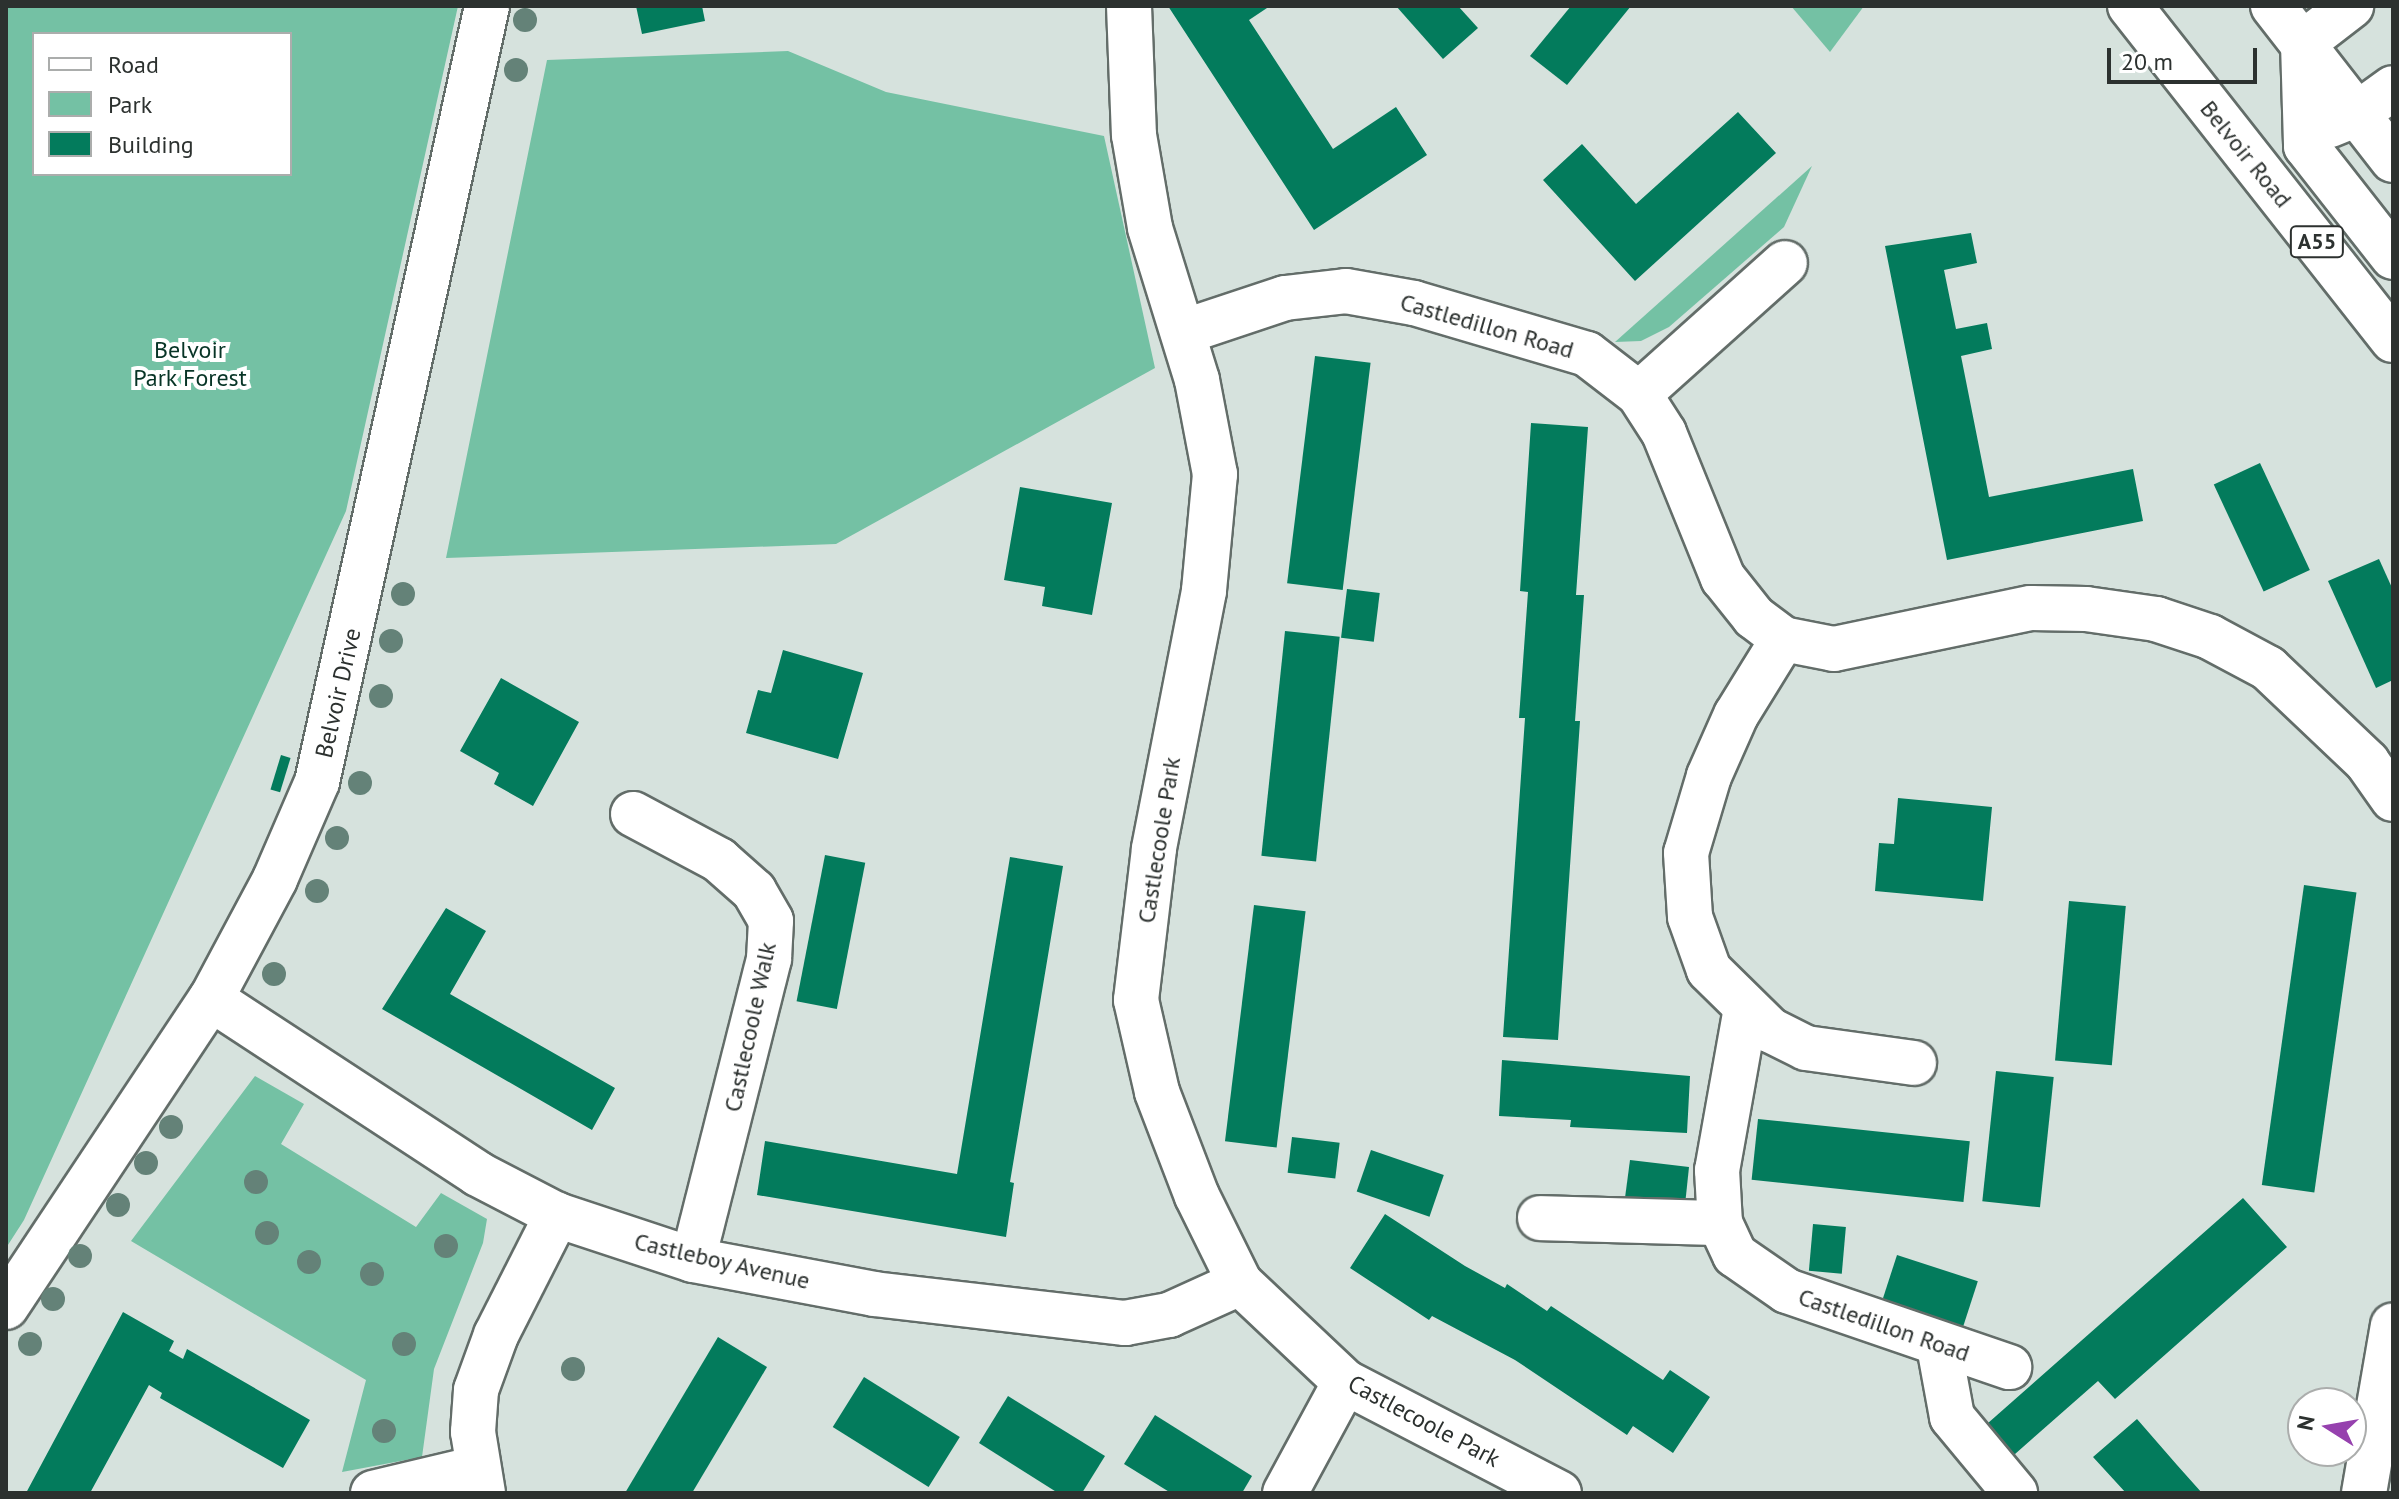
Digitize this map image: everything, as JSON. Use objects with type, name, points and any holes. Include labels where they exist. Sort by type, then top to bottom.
[{"type":"main road","name":"Belvoir Drive","points":[[6,1307],[211,999],[275,879],[317,782],[487,6]]},
{"type":"main road","name":"Castlecoole Park","points":[[1129,6],[1134,135],[1150,228],[1183,332],[1215,474],[1204,591],[1154,849],[1136,1000],[1157,1092],[1197,1196],[1240,1283],[1345,1382],[1559,1493]]},
{"type":"main road","name":"Belvoir Road","points":[[2130,6],[2393,340]]},
{"type":"main road","points":[[2273,6],[2393,160]]},
{"type":"main road","points":[[2303,43],[2351,6]]},
{"type":"main road","points":[[2303,43],[2303,136],[2393,257]]},
{"type":"main road","points":[[2240,145],[2303,136],[2357,114],[2393,88]]},
{"type":"main road","points":[[1639,394],[1785,263]]},
{"type":"main road","name":"Castledillon Road","points":[[1183,332],[1285,298],[1346,291],[1414,303],[1562,345],[1596,358],[1639,394],[1664,433],[1723,578],[1754,617],[1783,639],[1834,649],[2031,608],[2086,609],[2156,619],[2210,637],[2268,668],[2367,762],[2393,799]]},
{"type":"main road","points":[[1783,639],[1731,727],[1709,776],[1686,853],[1690,917],[1709,970],[1770,1030],[1806,1048],[1914,1063]]},
{"type":"main road","name":"Castlecoole Walk","points":[[633,814],[719,860],[754,891],[771,921],[769,959],[693,1260]]},
{"type":"main road","name":"Castleboy Avenue","points":[[211,999],[478,1174],[557,1215],[693,1260],[874,1294],[1125,1323],[1169,1315],[1240,1283]]},
{"type":"main road","name":"Castledillon Road","points":[[1746,1008],[1717,1170],[1720,1223],[1735,1255],[1787,1291],[1939,1346],[2009,1367]]},
{"type":"main road","points":[[373,1493],[481,1480],[473,1432],[476,1390],[496,1335],[557,1215]]},
{"type":"main road","points":[[1540,1218],[1720,1223]]},
{"type":"main road","points":[[2364,1493],[2393,1325]]},
{"type":"main road","points":[[1939,1346],[1952,1417],[2015,1493]]},
{"type":"main road","points":[[1285,1493],[1345,1382]]},
{"type":"green space","name":"Belvoir Park Forest","points":[[6,6],[458,6],[346,511],[24,1220],[6,1248]]},
{"type":"green space","points":[[1791,6],[1864,6],[1830,52]]},
{"type":"green space","points":[[788,51],[886,92],[1104,136],[1155,368],[836,544],[446,558],[547,60]]},
{"type":"green space","points":[[1812,166],[1784,227],[1669,327],[1641,341],[1615,342]]},
{"type":"green space","points":[[255,1076],[304,1104],[281,1144],[416,1227],[441,1193],[487,1219],[483,1243],[434,1369],[422,1457],[342,1472],[366,1380],[131,1241]]},
{"type":"building","points":[[636,6],[702,6],[705,21],[642,34]]},
{"type":"building","points":[[1168,6],[1270,6],[1249,20],[1333,149],[1396,107],[1427,155],[1314,230]]},
{"type":"building","points":[[1396,6],[1458,6],[1478,28],[1443,59]]},
{"type":"building","points":[[1571,6],[1631,6],[1567,85],[1530,56]]},
{"type":"building","points":[[1738,112],[1776,153],[1635,281],[1543,180],[1582,144],[1636,204]]},
{"type":"building","points":[[1971,233],[1977,263],[1944,270],[1956,329],[1987,323],[1992,349],[1961,356],[1989,497],[2133,469],[2143,521],[1947,560],[1885,246]]},
{"type":"building","points":[[1315,356],[1371,363],[1343,590],[1287,583]]},
{"type":"building","points":[[1531,423],[1588,427],[1576,595],[1584,595],[1575,721],[1580,721],[1558,1040],[1503,1037],[1525,718],[1519,718],[1528,592],[1520,591]]},
{"type":"building","points":[[2260,463],[2310,570],[2264,591],[2214,485]]},
{"type":"building","points":[[1020,487],[1112,503],[1092,615],[1042,606],[1045,587],[1004,580]]},
{"type":"building","points":[[2379,559],[2393,590],[2393,680],[2376,688],[2328,581]]},
{"type":"building","points":[[1347,589],[1380,593],[1374,642],[1341,638]]},
{"type":"building","points":[[1285,631],[1340,637],[1316,862],[1261,856]]},
{"type":"building","points":[[783,650],[863,673],[838,759],[746,733],[758,690],[771,693]]},
{"type":"building","points":[[501,678],[579,722],[533,806],[494,784],[499,773],[460,751]]},
{"type":"building","points":[[281,755],[291,758],[280,792],[270,789]]},
{"type":"building","points":[[1898,798],[1992,807],[1983,901],[1875,891],[1879,843],[1894,844]]},
{"type":"building","points":[[825,855],[865,863],[837,1009],[797,1001]]},
{"type":"building","points":[[1010,857],[1063,866],[1010,1182],[1014,1183],[1006,1237],[757,1195],[765,1141],[957,1174]]},
{"type":"building","points":[[2304,885],[2356,892],[2314,1192],[2262,1185]]},
{"type":"building","points":[[2069,901],[2126,906],[2112,1065],[2055,1060]]},
{"type":"building","points":[[1254,905],[1306,911],[1277,1148],[1225,1141]]},
{"type":"building","points":[[446,908],[486,931],[450,994],[615,1088],[592,1130],[382,1009]]},
{"type":"building","points":[[1502,1060],[1690,1076],[1687,1133],[1570,1127],[1571,1120],[1499,1116]]},
{"type":"building","points":[[1996,1071],[2054,1077],[2040,1207],[1982,1201]]},
{"type":"building","points":[[1758,1119],[1970,1141],[1963,1202],[1752,1180]]},
{"type":"building","points":[[1292,1137],[1340,1143],[1335,1179],[1288,1173]]},
{"type":"building","points":[[1371,1150],[1444,1175],[1429,1217],[1357,1192]]},
{"type":"building","points":[[1630,1160],[1689,1167],[1685,1205],[1623,1213]]},
{"type":"building","points":[[2243,1198],[2287,1247],[2115,1399],[2098,1381],[2006,1462],[1979,1431]]},
{"type":"building","points":[[1385,1214],[1465,1266],[1505,1288],[1507,1284],[1547,1311],[1551,1306],[1663,1380],[1670,1370],[1710,1397],[1673,1453],[1633,1426],[1627,1435],[1515,1360],[1432,1316],[1429,1320],[1350,1268]]},
{"type":"building","points":[[1813,1224],[1846,1227],[1842,1274],[1809,1271]]},
{"type":"building","points":[[1897,1255],[1978,1281],[1963,1327],[1882,1301]]},
{"type":"building","points":[[123,1312],[174,1341],[169,1351],[183,1359],[187,1349],[310,1420],[283,1468],[160,1398],[162,1393],[149,1385],[90,1493],[26,1493]]},
{"type":"building","points":[[718,1337],[767,1367],[692,1493],[625,1493]]},
{"type":"building","points":[[864,1377],[960,1437],[929,1487],[833,1427]]},
{"type":"building","points":[[1008,1396],[1105,1456],[1082,1493],[1058,1493],[979,1443]]},
{"type":"building","points":[[1155,1415],[1252,1476],[1242,1493],[1171,1493],[1124,1464]]},
{"type":"building","points":[[2137,1419],[2202,1493],[2126,1493],[2093,1457]]}]
